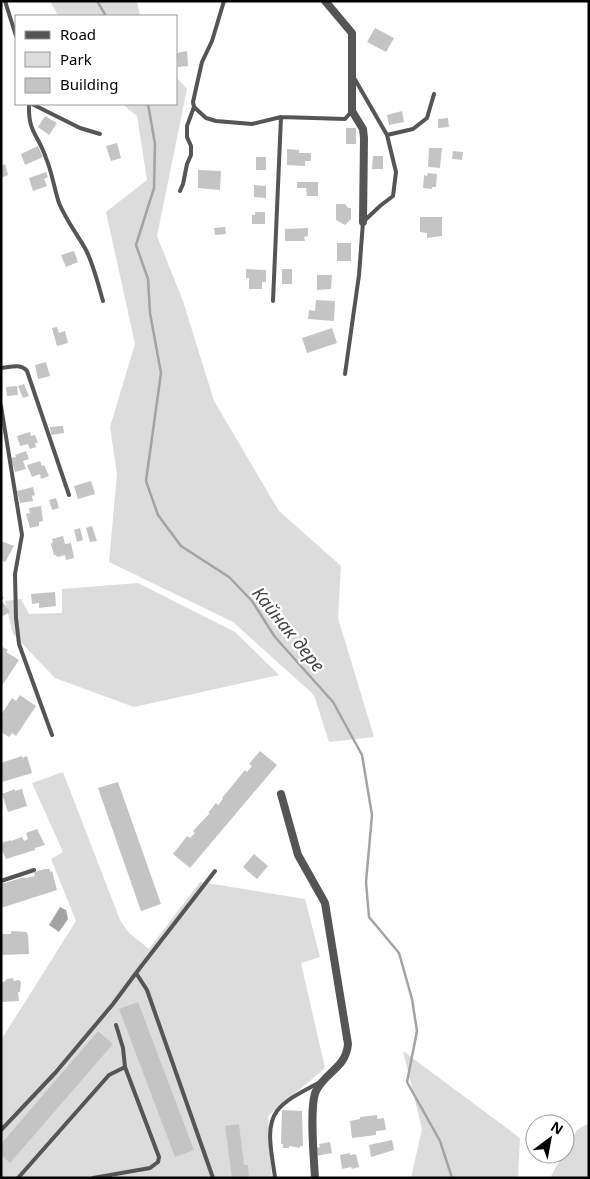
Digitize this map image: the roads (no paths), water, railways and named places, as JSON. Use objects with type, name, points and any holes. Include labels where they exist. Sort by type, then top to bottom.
[{"type":"street","points":[[325,1],[352,33],[352,111],[363,129],[364,138],[363,222]]},
{"type":"street","points":[[281,794],[298,856],[325,903],[348,1044],[347,1054],[316,1092],[313,1108],[315,1178]]},
{"type":"lane","points":[[5,1],[15,33]]},
{"type":"lane","points":[[180,191],[186,164],[191,155],[191,146],[187,137],[187,126],[194,107],[193,102],[202,62],[212,41],[224,1]]},
{"type":"lane","points":[[346,374],[360,275],[363,222],[393,196],[396,172],[388,136],[352,74]]},
{"type":"lane","points":[[388,136],[413,128],[427,118],[434,94]]},
{"type":"lane","points":[[30,105],[28,115],[31,129],[46,156],[65,215],[92,261],[103,301]]},
{"type":"lane","points":[[32,105],[80,128],[100,134]]},
{"type":"lane","points":[[194,107],[206,118],[216,121],[252,124],[281,118],[345,119],[352,111]]},
{"type":"lane","points":[[273,301],[281,118]]},
{"type":"lane","points":[[1,368],[20,366],[27,371],[69,495]]},
{"type":"lane","points":[[1,406],[22,535],[15,574],[16,618],[19,644],[52,735]]},
{"type":"lane","points":[[1,882],[34,870]]},
{"type":"lane","points":[[1,1130],[56,1072],[113,1004],[215,870]]},
{"type":"lane","points":[[136,973],[146,990],[213,1178]]},
{"type":"lane","points":[[93,1178],[150,1168],[158,1162],[159,1157],[125,1067],[123,1048],[116,1025]]},
{"type":"lane","points":[[18,1178],[108,1075],[125,1067]]},
{"type":"lane","points":[[275,1178],[271,1124],[277,1111],[296,1095],[324,1080]]},
{"type":"waterway","name":"Кайнак дере","points":[[97,1],[105,15]]},
{"type":"waterway","name":"Кайнак дере","points":[[148,105],[155,144],[154,188],[136,245],[148,279],[150,313],[161,373],[146,481],[158,515],[181,546],[229,577],[252,601],[275,637],[333,702],[362,755],[372,815],[366,882],[369,917],[399,953],[412,999],[417,1031],[407,1082],[440,1141],[452,1178]]}]
